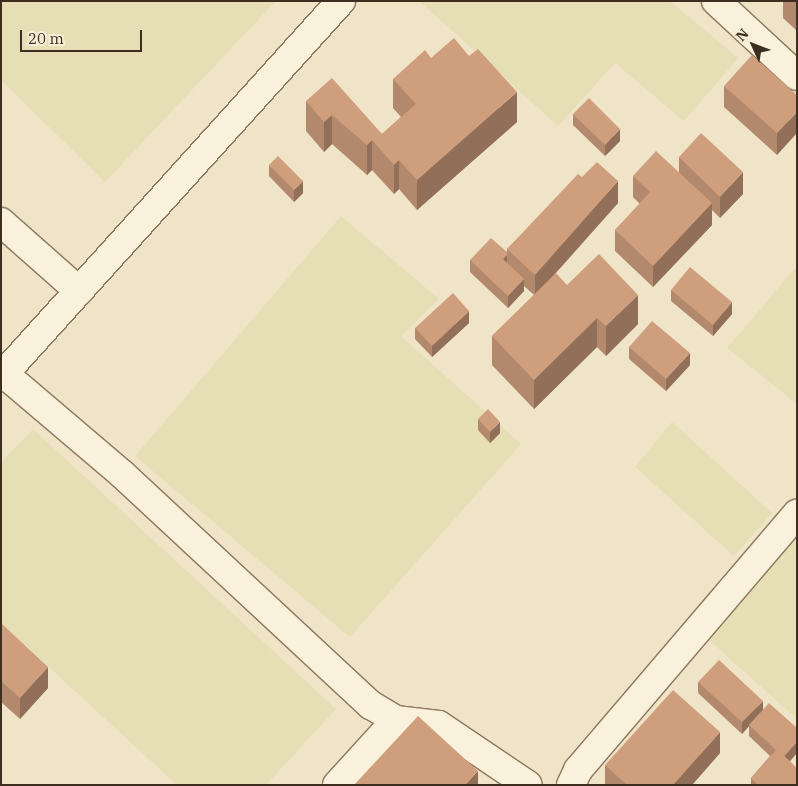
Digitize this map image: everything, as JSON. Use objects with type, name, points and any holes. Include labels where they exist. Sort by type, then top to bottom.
[{"type":"street","points":[[341,1],[2,374],[122,474],[371,705],[396,720],[439,725],[528,785]]},
{"type":"street","points":[[734,6],[797,76]]},
{"type":"street","points":[[1,222],[79,291]]},
{"type":"street","points":[[571,785],[578,770],[797,514]]},
{"type":"street","points":[[337,785],[396,720]]},
{"type":"shaded area","points":[[1,1],[276,1],[105,182],[1,80]]},
{"type":"shaded area","points":[[419,1],[670,1],[738,58],[684,121],[615,63],[558,126]]},
{"type":"shaded area","points":[[341,216],[439,299],[401,336],[521,444],[350,637],[135,456]]},
{"type":"shaded area","points":[[797,266],[797,404],[727,348]]},
{"type":"shaded area","points":[[672,422],[772,513],[734,556],[635,467]]},
{"type":"shaded area","points":[[33,429],[336,709],[266,785],[177,785],[1,623],[1,463]]},
{"type":"shaded area","points":[[797,536],[797,719],[709,640]]},
{"type":"building","points":[[454,38],[469,56],[478,49],[517,92],[417,180],[399,160],[394,165],[372,140],[367,145],[332,115],[324,122],[306,101],[332,78],[382,134],[416,104],[393,79],[425,50],[431,58]]},
{"type":"building","points":[[752,55],[797,95],[797,112],[777,133],[724,86]]},
{"type":"building","points":[[589,98],[620,129],[605,145],[573,114]]},
{"type":"building","points":[[701,133],[743,172],[720,197],[679,157]]},
{"type":"building","points":[[656,151],[712,203],[653,266],[615,230],[650,192],[633,176]]},
{"type":"building","points":[[278,156],[303,181],[294,190],[269,165]]},
{"type":"building","points":[[597,162],[618,181],[535,275],[507,249],[578,174],[582,177]]},
{"type":"building","points":[[491,238],[507,252],[503,259],[524,279],[508,296],[470,260]]},
{"type":"building","points":[[599,254],[638,295],[606,326],[597,318],[534,380],[492,336],[556,273],[567,285]]},
{"type":"building","points":[[690,267],[732,302],[713,325],[671,290]]},
{"type":"building","points":[[453,293],[469,311],[432,346],[415,328]]},
{"type":"building","points":[[652,321],[690,353],[666,379],[629,347]]},
{"type":"building","points":[[488,409],[500,422],[490,432],[478,419]]},
{"type":"building","points":[[1,623],[48,667],[20,698],[1,681]]},
{"type":"building","points":[[719,660],[763,701],[742,722],[698,682]]},
{"type":"building","points":[[673,690],[720,732],[673,785],[627,785],[605,765]]},
{"type":"building","points":[[769,703],[797,728],[797,742],[784,756],[749,725]]},
{"type":"building","points":[[418,716],[478,771],[465,785],[354,785]]},
{"type":"building","points":[[777,749],[797,768],[797,785],[758,785],[751,778]]}]
